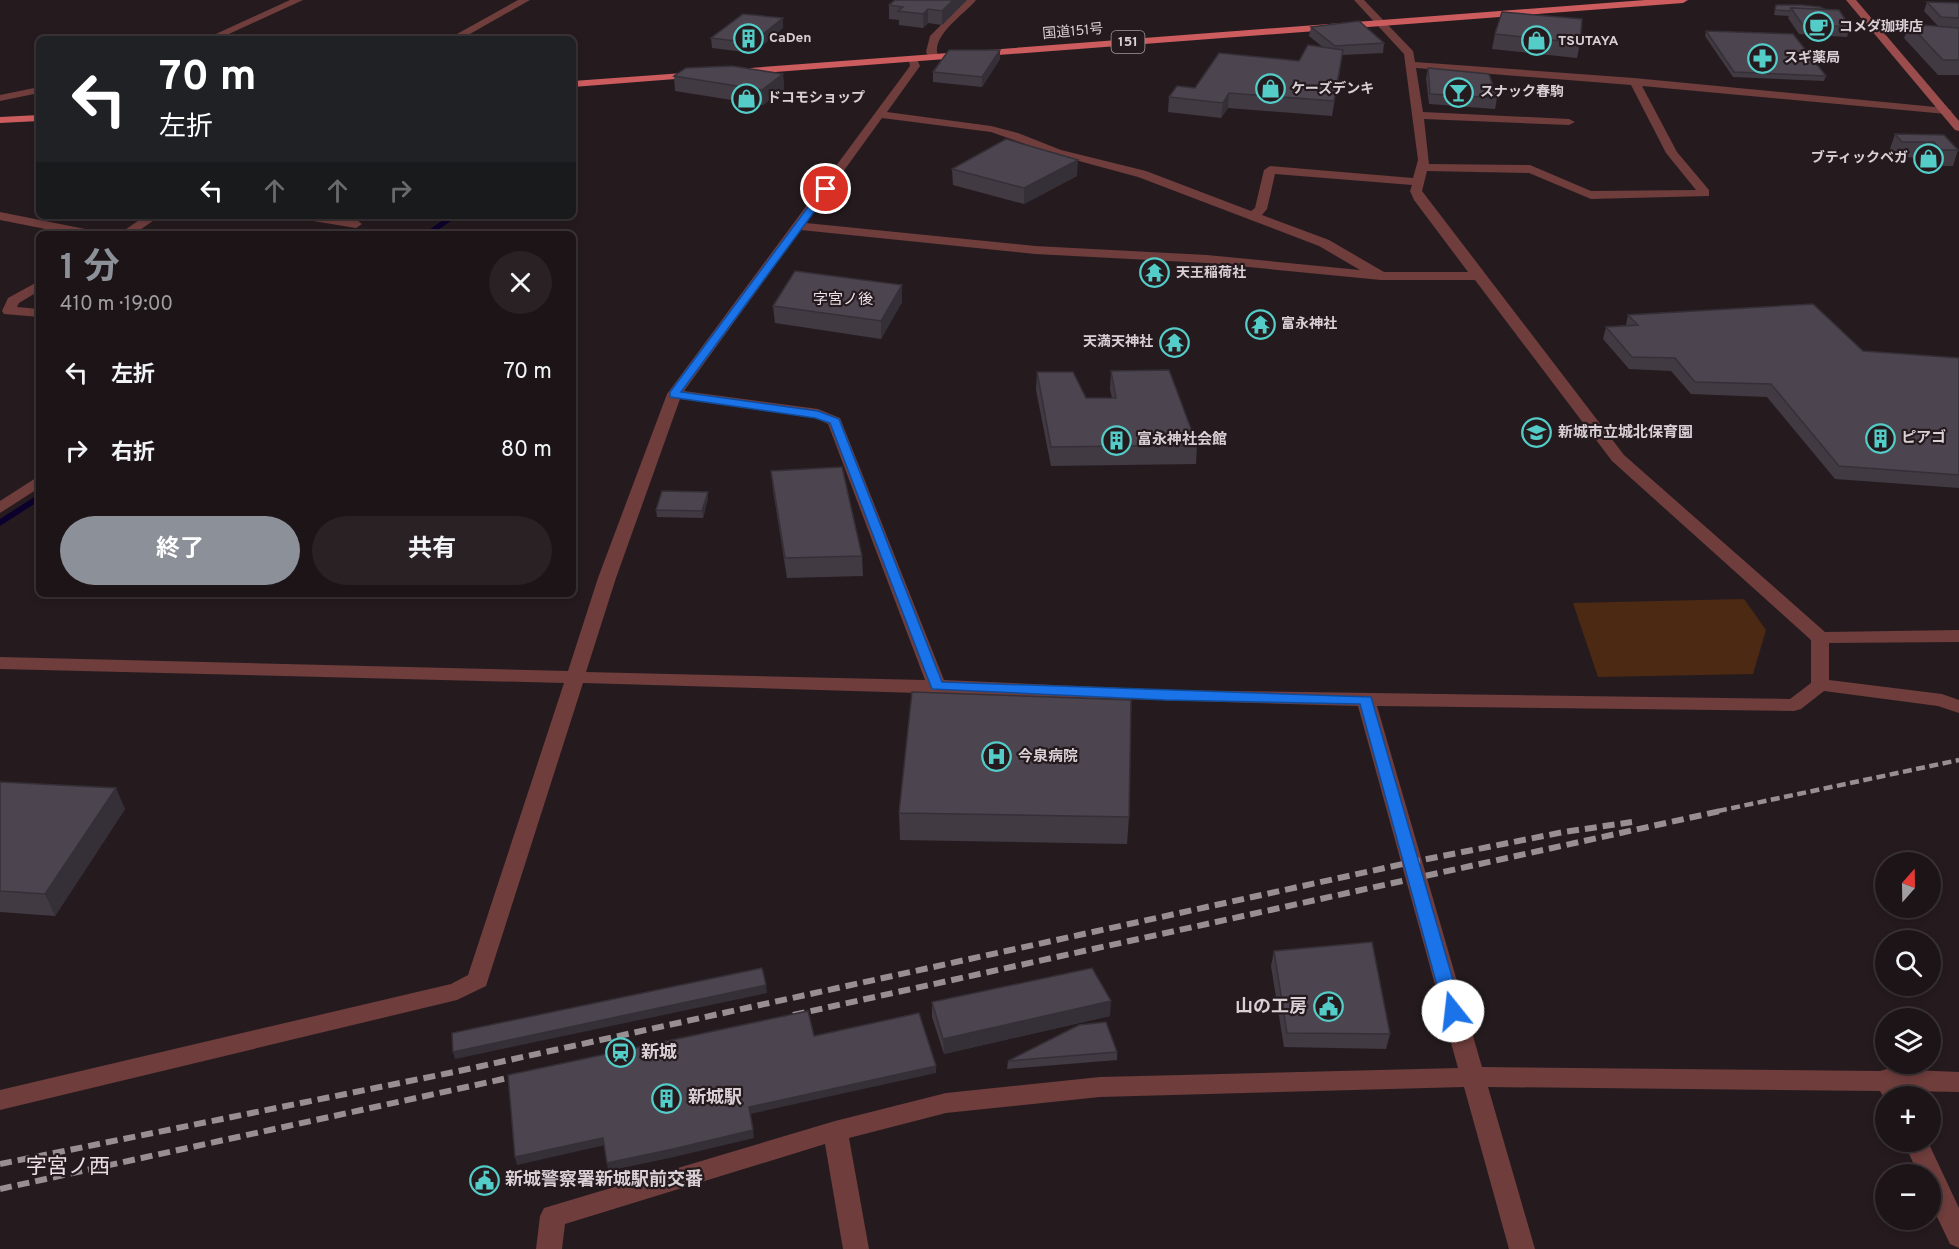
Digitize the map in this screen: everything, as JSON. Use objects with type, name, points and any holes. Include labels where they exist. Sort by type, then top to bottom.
[{"type":"highway","name":"国道151号","points":[[725,73],[1683,0]]},
{"type":"highway","points":[[576,84],[713,74]]},
{"type":"highway","points":[[0,120],[36,118]]},
{"type":"main road","points":[[1851,0],[1959,128]]},
{"type":"street","points":[[217,36],[298,0]]},
{"type":"street","points":[[459,36],[525,0]]},
{"type":"street","points":[[934,58],[931,52],[934,38],[971,0]]},
{"type":"street","points":[[1359,0],[1378,23],[1402,43],[1409,53],[1418,115],[1421,175],[1416,191],[1420,200],[1481,276],[1618,458],[1820,638],[1959,636]]},
{"type":"street","points":[[0,1100],[457,991],[478,980],[607,578],[674,394],[881,115],[915,66],[912,60]]},
{"type":"street","points":[[1412,65],[1634,81],[1946,111]]},
{"type":"street","points":[[1254,215],[1261,209],[1270,170],[1421,175],[1530,169],[1546,172],[1576,192],[1591,195],[1705,193],[1672,153],[1634,81]]},
{"type":"street","points":[[0,98],[36,91]]},
{"type":"street","points":[[881,115],[991,129],[1014,135],[1057,152],[1142,174],[1324,243],[1381,276]]},
{"type":"street","points":[[1418,115],[1569,122]]},
{"type":"street","points":[[0,216],[75,231]]},
{"type":"street","points":[[130,231],[149,219]]},
{"type":"street","points":[[325,219],[356,224]]},
{"type":"street","points":[[345,231],[364,219]]},
{"type":"street","points":[[799,226],[1035,250],[1207,259],[1381,276],[1481,276]]},
{"type":"street","points":[[36,287],[13,301],[9,311],[36,313]]},
{"type":"street","points":[[674,394],[818,414],[835,421],[937,686]]},
{"type":"street","points":[[0,508],[36,483]]},
{"type":"street","points":[[1820,638],[1820,685]]},
{"type":"street","points":[[0,663],[575,679],[937,686],[1165,696],[1366,700],[1794,705],[1820,685],[1942,700],[1959,707]]},
{"type":"street","points":[[1366,700],[1471,1077],[1522,1249]]},
{"type":"street","points":[[549,1249],[553,1216],[835,1131],[946,1103],[1089,1088],[1471,1077],[1875,1088]]},
{"type":"street","points":[[1914,1086],[1959,1082]]},
{"type":"street","points":[[835,1131],[856,1249]]},
{"type":"street","points":[[1921,1152],[1959,1236]]},
{"type":"shaded area","points":[[1744,599],[1766,630],[1753,674],[1598,677],[1573,603]]},
{"type":"building","points":[[895,0],[953,0],[942,11],[928,9],[923,14],[898,11],[903,7],[889,5]]},
{"type":"building","points":[[1927,2],[1958,3],[1959,18],[1941,17]]},
{"type":"building","points":[[1776,5],[1801,5],[1826,10],[1791,8],[1790,11],[1775,10]]},
{"type":"building","points":[[1791,8],[1839,10],[1850,27],[1802,24]]},
{"type":"building","points":[[1502,12],[1582,19],[1580,43],[1495,34]]},
{"type":"building","points":[[743,14],[783,18],[752,43],[711,38]]},
{"type":"building","points":[[1359,21],[1384,43],[1335,46],[1311,27]]},
{"type":"building","points":[[1909,24],[1959,28],[1959,60],[1943,60]]},
{"type":"building","name":"スギ薬局","points":[[1706,31],[1793,34],[1826,76],[1734,72]]},
{"type":"building","name":"ケーズデンキ","points":[[1308,45],[1343,50],[1334,101],[1229,93],[1223,103],[1169,97],[1177,86],[1195,88],[1219,53],[1299,61]]},
{"type":"building","points":[[949,50],[1000,50],[982,77],[933,72]]},
{"type":"building","points":[[732,66],[783,74],[762,90],[674,76],[686,68]]},
{"type":"building","points":[[1428,68],[1489,74],[1497,98],[1430,94]]},
{"type":"building","points":[[1895,134],[1944,135],[1958,150],[1941,150],[1934,142],[1902,142]]},
{"type":"building","points":[[1006,139],[1078,160],[1024,188],[952,169]]},
{"type":"building","points":[[795,271],[902,285],[881,321],[773,306]]},
{"type":"building","name":"ピアゴ","points":[[1813,304],[1863,351],[1959,358],[1959,475],[1839,466],[1771,384],[1695,382],[1675,358],[1632,357],[1606,327],[1638,325],[1628,315]]},
{"type":"building","name":"富永神社会館","points":[[1169,370],[1197,445],[1051,447],[1037,372],[1073,372],[1086,398],[1116,398],[1111,371]]},
{"type":"building","points":[[842,467],[862,556],[785,558],[771,471]]},
{"type":"building","points":[[662,491],[708,492],[702,511],[656,510]]},
{"type":"building","points":[[912,692],[1131,700],[1129,817],[899,813]]},
{"type":"building","points":[[0,782],[116,788],[45,894],[0,891]]},
{"type":"building","name":"山の工房","points":[[1372,942],[1390,1034],[1287,1033],[1274,951]]},
{"type":"building","points":[[762,968],[766,985],[453,1052],[452,1033]]},
{"type":"building","points":[[1092,968],[1111,1001],[943,1039],[932,1002]]},
{"type":"building","name":"新城駅","points":[[808,1011],[814,1036],[919,1013],[936,1066],[749,1107],[753,1130],[673,1149],[607,1163],[603,1138],[515,1157],[508,1075]]},
{"type":"building","points":[[1106,1022],[1117,1052],[1008,1061],[1079,1025]]},
{"type":"waterway","points":[[432,231],[450,219]]},
{"type":"waterway","points":[[0,523],[36,499]]},
{"type":"railway","points":[[1718,811],[1959,760]]},
{"type":"railway","points":[[793,1015],[1725,810]]},
{"type":"railway","points":[[0,1164],[459,1071],[1412,862],[1564,832],[1632,822]]},
{"type":"railway","points":[[0,1189],[526,1074]]},
{"type":"place","name":"コメダ珈琲店","points":[[1818,27]]},
{"type":"place","name":"CaDen","points":[[748,38]]},
{"type":"place","name":"TSUTAYA","points":[[1537,41]]},
{"type":"place","name":"スギ薬局","points":[[1763,58]]},
{"type":"place","name":"ケーズデンキ","points":[[1270,89]]},
{"type":"place","name":"スナック春駒","points":[[1459,92]]},
{"type":"place","name":"ドコモショップ","points":[[746,98]]},
{"type":"place","name":"ブティックベガ","points":[[1929,158]]},
{"type":"place","name":"天王稲荷社","points":[[1155,273]]},
{"type":"place","name":"富永神社","points":[[1260,324]]},
{"type":"place","name":"天満天神社","points":[[1174,342]]},
{"type":"place","name":"新城市立城北保育園","points":[[1537,433]]},
{"type":"place","name":"ピアゴ","points":[[1880,438]]},
{"type":"place","name":"富永神社会館","points":[[1116,440]]},
{"type":"place","name":"今泉病院","points":[[997,757]]},
{"type":"place","name":"山の工房","points":[[1328,1007]]},
{"type":"place","name":"新城","points":[[620,1053]]},
{"type":"place","name":"新城駅","points":[[667,1098]]},
{"type":"place","name":"新城警察署新城駅前交番","points":[[484,1180]]},
{"type":"district","name":"字宮ノ後","points":[[843,300]]},
{"type":"district","name":"字宮ノ西","points":[[68,1167]]},
{"type":"route","points":[[826,189],[674,394],[818,414],[835,421],[937,686],[1165,696],[1366,700],[1453,1011]]}]
